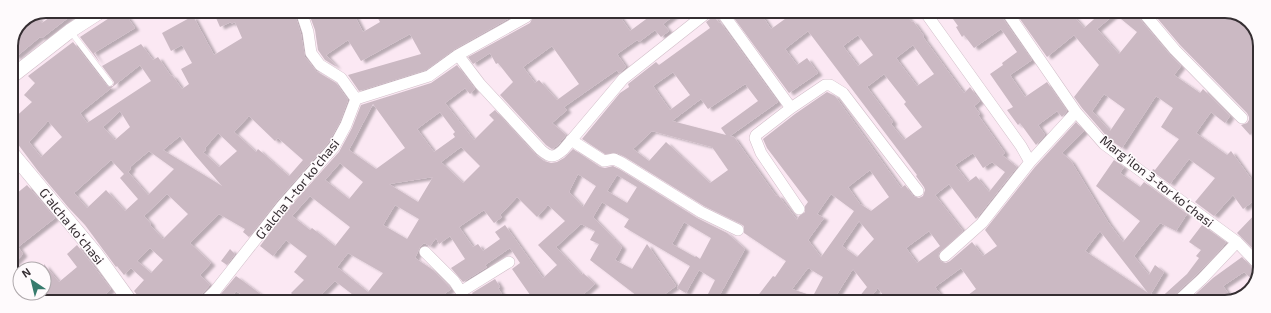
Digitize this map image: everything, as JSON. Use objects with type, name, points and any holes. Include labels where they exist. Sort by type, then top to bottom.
[{"type":"street","points":[[18,72],[70,31],[90,18]]},
{"type":"street","points":[[303,18],[308,32],[311,53],[320,65],[341,78],[356,99],[429,76],[458,56],[524,18]]},
{"type":"street","points":[[458,56],[480,84],[546,155],[552,156],[557,155],[571,140],[623,79],[700,18]]},
{"type":"street","points":[[726,18],[790,108]]},
{"type":"street","points":[[929,18],[1021,146],[1030,162]]},
{"type":"street","name":"Margʻilon 3-tor koʻchasi","points":[[1012,18],[1076,112],[1104,144],[1237,242],[1253,259]]},
{"type":"street","points":[[1148,18],[1175,50],[1242,118]]},
{"type":"street","points":[[799,209],[761,153],[755,138],[756,134],[825,84],[830,85],[843,93],[918,191]]},
{"type":"street","name":"Gʼalcha 1-tor koʼchasi","points":[[211,295],[282,206],[334,146],[346,125],[356,99]]},
{"type":"street","points":[[945,256],[982,223],[1030,162],[1076,112]]},
{"type":"street","points":[[571,140],[604,161],[614,159],[622,163],[701,212],[738,230]]},
{"type":"street","name":"Gʻalcha koʻchasi","points":[[18,160],[96,254],[126,295]]},
{"type":"street","points":[[1185,295],[1237,242]]},
{"type":"street","points":[[425,252],[454,281],[464,295]]},
{"type":"street","points":[[462,291],[509,262]]},
{"type":"lane","points":[[70,31],[110,83]]},
{"type":"building","points":[[49,18],[68,18],[42,38],[40,37],[18,55],[19,40],[23,30],[35,20],[39,19],[42,23]]},
{"type":"building","points":[[109,18],[128,18],[135,28],[94,53],[100,63],[80,37]]},
{"type":"building","points":[[189,18],[194,18],[214,55],[242,38],[235,22],[231,24],[231,22],[220,27],[216,18],[296,18],[301,34],[305,57],[316,71],[336,83],[348,100],[340,122],[328,143],[277,201],[249,237],[243,232],[245,229],[219,214],[190,243],[211,263],[200,275],[210,285],[201,295],[137,295],[134,291],[144,280],[131,268],[124,275],[117,266],[116,267],[85,225],[38,171],[18,144],[18,115],[32,102],[24,95],[35,83],[28,76],[73,42],[108,87],[113,86],[114,82],[102,66],[141,44],[153,60],[158,57],[182,89],[189,84],[181,69],[192,63],[182,45],[171,51],[162,33]],"holes":[[[140,65],[151,81],[87,123],[80,113]],[[120,111],[130,127],[115,140],[103,127]],[[249,116],[275,141],[278,138],[303,160],[289,176],[258,149],[256,152],[234,132]],[[48,121],[62,137],[41,157],[29,142]],[[218,133],[237,151],[219,167],[203,152],[206,150],[205,148]],[[180,136],[222,186],[163,150]],[[149,151],[174,169],[148,195],[128,172],[131,169],[130,167]],[[111,160],[124,174],[120,178],[138,199],[125,211],[106,190],[87,208],[74,193]],[[167,194],[188,214],[163,239],[150,225],[151,224],[144,216]],[[150,248],[163,260],[151,273],[137,261]]]},
{"type":"building","points":[[311,18],[356,18],[363,32],[380,22],[378,18],[510,18],[455,49],[426,70],[359,91],[348,75],[421,54],[410,34],[361,61],[348,40],[326,55],[337,67],[325,60],[318,50],[315,30]]},
{"type":"building","points":[[532,18],[621,18],[630,31],[648,18],[671,18],[663,24],[669,31],[661,37],[655,30],[639,42],[637,40],[617,54],[626,67],[619,73],[617,70],[564,107],[567,110],[552,123],[566,135],[558,145],[552,149],[546,145],[500,95],[513,82],[498,63],[496,64],[490,53],[473,64],[468,57],[530,23]],"holes":[[[552,46],[579,84],[557,100],[539,80],[535,83],[523,67]]]},
{"type":"building","points":[[711,18],[715,18],[719,23],[720,22],[778,102],[730,136],[734,137],[776,196],[778,195],[797,220],[799,216],[805,212],[805,206],[808,202],[767,148],[763,139],[795,114],[827,92],[835,96],[901,188],[905,185],[913,196],[919,198],[923,196],[925,190],[916,176],[917,175],[808,31],[785,49],[797,65],[807,58],[818,73],[789,93],[734,18],[764,18],[771,29],[786,18],[908,18],[912,22],[913,21],[964,93],[970,87],[980,101],[974,106],[980,114],[978,115],[1005,153],[1002,155],[1017,167],[976,219],[949,184],[935,195],[963,231],[939,253],[938,258],[942,262],[946,263],[950,261],[972,242],[983,256],[997,246],[985,230],[1035,167],[1076,122],[1084,131],[1062,153],[1071,161],[1108,222],[1123,242],[1140,221],[1096,186],[1114,160],[1124,167],[1120,173],[1140,187],[1144,182],[1187,214],[1176,231],[1160,223],[1134,256],[1149,275],[1155,265],[1164,272],[1150,295],[968,295],[976,289],[961,268],[935,287],[941,295],[883,295],[878,288],[872,295],[861,295],[867,287],[853,269],[836,295],[814,295],[823,277],[808,268],[792,289],[810,295],[758,295],[773,276],[775,277],[786,261],[744,233],[744,226],[741,224],[704,206],[625,157],[617,153],[605,154],[582,139],[620,93],[629,87],[628,84],[656,62],[659,65],[710,28],[706,22]],"holes":[[[858,35],[873,55],[858,66],[843,46]],[[913,45],[934,74],[917,86],[896,58]],[[673,72],[690,95],[670,110],[653,86]],[[884,74],[906,102],[904,104],[922,127],[904,140],[891,124],[893,122],[867,87]],[[745,84],[758,101],[721,128],[726,135],[672,121],[701,99],[708,109]],[[652,131],[712,147],[728,170],[710,183],[666,142],[649,161],[633,149]],[[973,153],[983,168],[992,162],[1005,172],[989,192],[976,176],[968,182],[955,165]],[[870,170],[889,197],[871,211],[860,204],[848,187]],[[831,194],[854,211],[821,257],[808,240],[824,218],[817,214]],[[859,221],[874,239],[857,257],[842,246]],[[929,231],[940,246],[917,263],[906,248]],[[1100,231],[1148,293],[1085,251]]]},
{"type":"building","points":[[952,18],[1002,18],[1032,60],[1010,75],[1025,97],[1047,82],[1067,111],[1062,117],[1057,111],[1038,125],[1045,135],[1036,145],[1020,123],[1018,125],[1007,110],[1013,107],[990,74],[1003,65],[1002,63],[1017,52],[1001,29],[974,48],[964,35],[962,37],[956,27],[958,26]]},
{"type":"building","points":[[1019,18],[1075,18],[1084,28],[1095,18],[1110,18],[1097,29],[1119,54],[1137,32],[1120,18],[1139,18],[1181,66],[1174,75],[1200,93],[1203,89],[1230,116],[1225,123],[1211,112],[1196,133],[1227,155],[1231,151],[1253,182],[1253,202],[1243,209],[1233,195],[1214,216],[1195,202],[1215,178],[1189,159],[1170,184],[1152,171],[1153,169],[1155,170],[1179,139],[1161,127],[1173,108],[1156,96],[1122,148],[1109,139],[1074,97],[1099,65],[1074,35],[1047,57]],"holes":[[[1104,94],[1125,109],[1110,131],[1092,111]]]},
{"type":"building","points":[[1157,18],[1225,18],[1236,20],[1246,27],[1251,35],[1253,44],[1253,132],[1250,135],[1241,125],[1247,123],[1249,120],[1247,113],[1180,45]]},
{"type":"building","points":[[457,65],[475,89],[470,94],[465,88],[445,103],[474,140],[494,120],[489,115],[495,110],[536,155],[544,161],[551,163],[557,162],[564,158],[573,149],[600,167],[605,168],[613,166],[697,218],[727,233],[745,249],[720,295],[708,295],[715,280],[699,270],[686,293],[677,288],[690,266],[624,227],[629,219],[602,202],[593,217],[622,247],[615,260],[632,269],[647,244],[676,286],[664,295],[636,295],[590,260],[599,244],[590,240],[595,231],[581,224],[556,247],[582,275],[583,273],[595,284],[583,295],[530,295],[512,269],[520,263],[510,248],[485,265],[487,267],[463,282],[451,268],[465,259],[450,236],[439,244],[436,238],[430,246],[424,243],[420,247],[415,258],[433,270],[451,289],[443,295],[353,295],[335,281],[321,295],[293,295],[291,293],[304,280],[294,272],[307,256],[286,240],[273,256],[260,246],[287,210],[339,152],[352,128],[361,105],[431,83]],"holes":[[[373,104],[405,148],[376,169],[349,150]],[[440,112],[455,132],[453,134],[455,137],[434,152],[417,129]],[[461,147],[480,166],[463,183],[441,162]],[[340,163],[363,182],[349,199],[325,180]],[[578,174],[596,186],[583,207],[569,192]],[[617,175],[637,187],[627,203],[607,191]],[[433,177],[418,202],[389,184]],[[310,196],[350,227],[335,246],[312,228],[310,230],[292,216]],[[517,197],[537,217],[548,205],[565,221],[538,245],[557,265],[543,278],[505,225],[495,232],[500,239],[483,251],[478,244],[473,247],[459,227],[484,210],[494,223],[502,217],[500,215]],[[395,205],[419,219],[407,239],[383,225]],[[684,222],[711,238],[700,259],[696,256],[695,257],[672,244]],[[348,253],[383,273],[368,292],[337,267]]]},
{"type":"building","points":[[27,185],[55,218],[18,247],[18,192]]},
{"type":"building","points":[[1253,216],[1253,249],[1237,233]]},
{"type":"building","points":[[1202,225],[1226,242],[1197,274],[1174,295],[1164,295],[1187,274],[1199,258],[1196,256],[1201,250],[1189,242]]},
{"type":"building","points":[[77,245],[111,289],[105,295],[52,295],[52,274],[59,282],[77,267],[67,254]]},
{"type":"building","points":[[18,247],[23,254],[18,259]]},
{"type":"building","points":[[230,249],[235,254],[227,265],[221,261]]},
{"type":"building","points":[[1242,257],[1253,269],[1251,278],[1244,272],[1223,286],[1229,295],[1195,295],[1213,278]]},
{"type":"building","points":[[236,276],[262,295],[242,295],[236,291],[233,295],[220,295]]},
{"type":"building","points":[[495,279],[502,295],[473,295],[472,293]]}]
